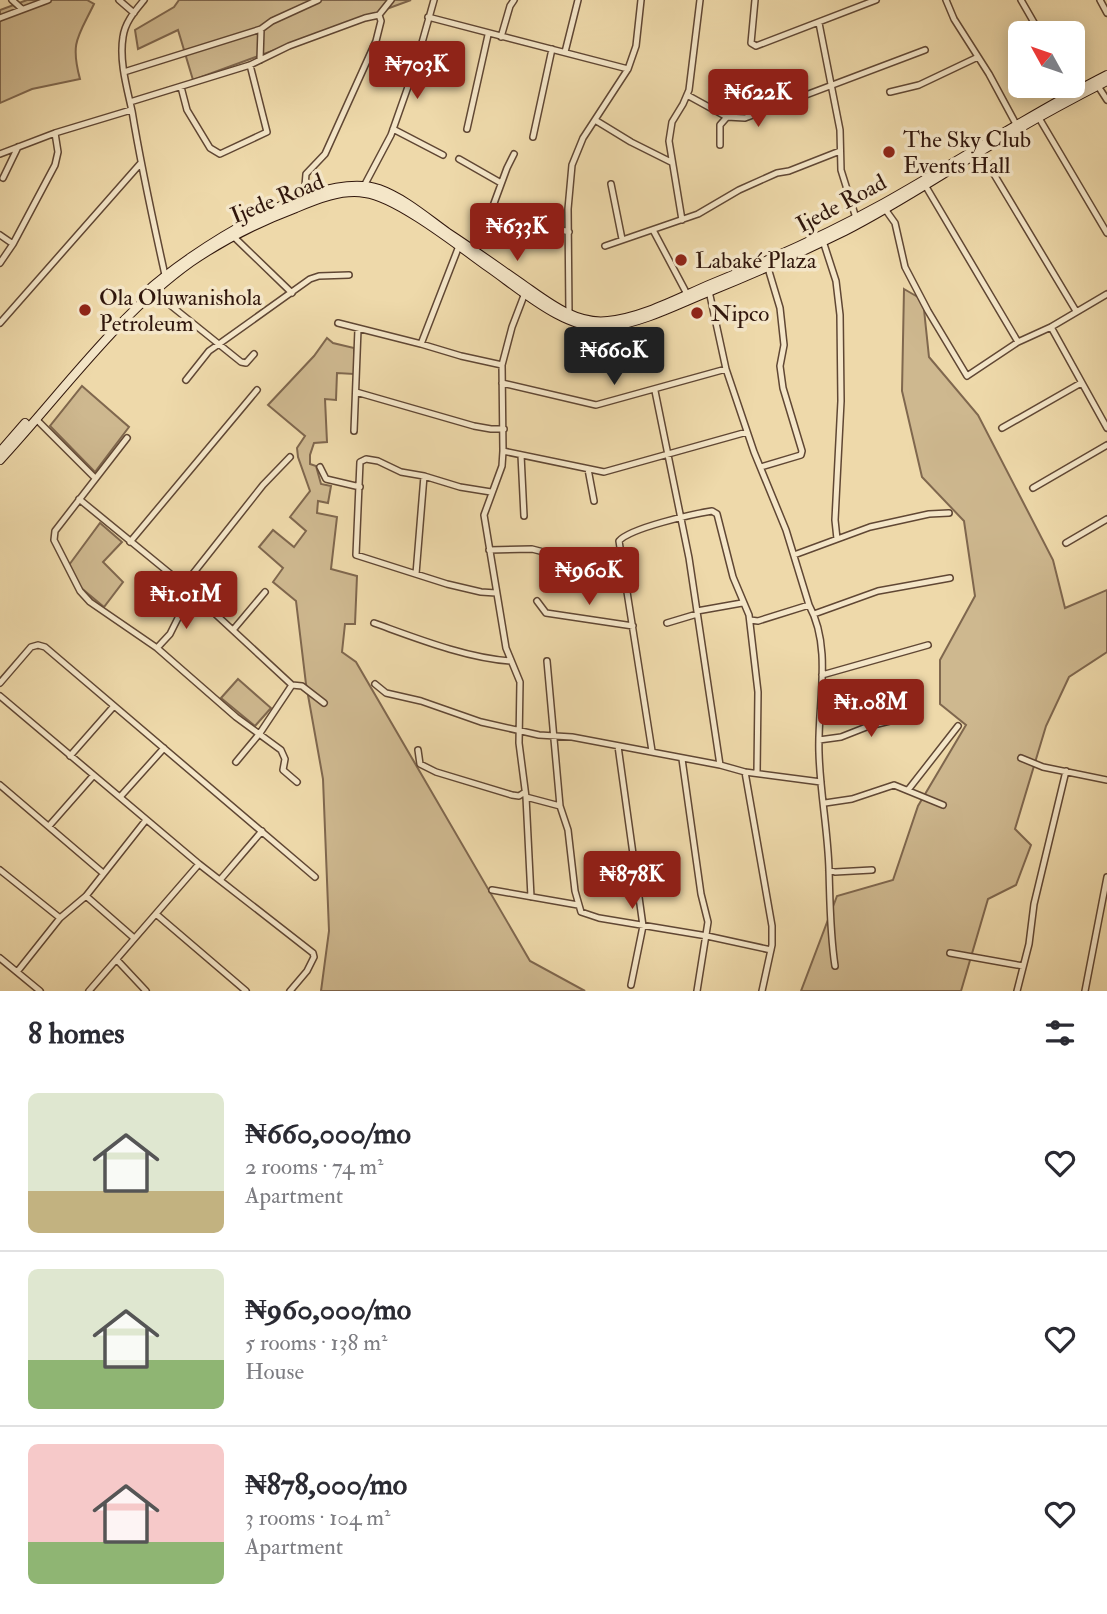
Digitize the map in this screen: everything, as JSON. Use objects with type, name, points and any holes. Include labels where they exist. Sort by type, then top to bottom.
[{"type":"main road","name":"Ijede Road","points":[[1085,84],[1107,75]]},
{"type":"main road","name":"Ijede Road","points":[[0,452],[36,419],[131,313],[192,261],[233,236],[305,204],[338,193],[363,192],[386,200],[421,220],[525,293],[574,323],[596,328],[632,322],[768,268],[885,209],[980,151],[1103,83]]},
{"type":"main road","name":"Ijede Road","points":[[0,460],[14,440],[129,308],[165,275],[231,231],[304,198],[338,187],[363,186],[379,190],[423,214],[569,314],[584,320],[609,321],[631,316],[687,295],[766,262],[856,218],[1058,98]]},
{"type":"street","points":[[12,0],[22,9]]},
{"type":"street","points":[[0,18],[48,0]]},
{"type":"street","points":[[119,0],[134,13]]},
{"type":"street","points":[[144,0],[129,19],[122,41],[124,72],[140,164],[165,275]]},
{"type":"street","points":[[124,72],[261,29],[272,20],[318,0]]},
{"type":"street","points":[[0,154],[181,87],[250,65],[289,46],[379,15],[391,0]]},
{"type":"street","points":[[363,186],[393,129],[416,64],[434,0]]},
{"type":"street","points":[[500,37],[514,0]]},
{"type":"street","points":[[565,52],[579,0]]},
{"type":"street","points":[[569,314],[570,173],[578,148],[628,69],[635,46],[641,0]]},
{"type":"street","points":[[682,220],[669,141],[672,122],[687,95],[700,0]]},
{"type":"street","points":[[755,0],[751,43],[757,46],[876,0]]},
{"type":"street","points":[[946,0],[954,19],[1016,124]]},
{"type":"street","points":[[1021,0],[1033,21]]},
{"type":"street","points":[[1100,0],[1107,13]]},
{"type":"street","points":[[304,198],[306,174],[325,154],[376,41],[381,21],[379,15]]},
{"type":"street","points":[[428,18],[628,69]]},
{"type":"street","points":[[819,23],[840,130],[841,170],[856,218]]},
{"type":"street","points":[[260,60],[261,29]]},
{"type":"street","points":[[467,129],[488,34]]},
{"type":"street","points":[[533,138],[552,49]]},
{"type":"street","points":[[687,95],[727,117],[757,116],[925,50]]},
{"type":"street","points":[[890,92],[919,85],[978,57]]},
{"type":"street","points":[[181,87],[187,110],[210,148],[220,153],[266,134],[250,65]]},
{"type":"street","points":[[1103,83],[1107,100]]},
{"type":"street","points":[[720,145],[721,124],[727,117]]},
{"type":"street","points":[[1039,118],[1107,233]]},
{"type":"street","points":[[595,120],[671,162]]},
{"type":"street","points":[[393,129],[443,155]]},
{"type":"street","points":[[0,263],[55,165],[58,152],[55,133]]},
{"type":"street","points":[[3,178],[18,147]]},
{"type":"street","points":[[605,246],[698,214],[739,190],[777,173],[840,151]]},
{"type":"street","points":[[980,151],[1076,312]]},
{"type":"street","points":[[474,250],[514,155]]},
{"type":"street","points":[[459,159],[501,183]]},
{"type":"street","points":[[0,323],[140,164]]},
{"type":"street","points":[[611,184],[622,239]]},
{"type":"street","points":[[925,185],[1018,342]]},
{"type":"street","points":[[885,209],[895,223],[905,267],[967,376],[1018,342],[1051,327],[1107,294]]},
{"type":"street","points":[[539,224],[569,232]]},
{"type":"street","points":[[653,230],[687,295]]},
{"type":"street","points":[[0,235],[13,244]]},
{"type":"street","points":[[233,236],[292,293]]},
{"type":"street","points":[[823,241],[836,281],[840,315],[841,401],[835,520],[837,538]]},
{"type":"street","points":[[421,344],[459,246]]},
{"type":"street","points":[[761,467],[801,455],[802,451],[783,388],[780,366],[784,345],[780,308],[768,268]]},
{"type":"street","points":[[186,380],[219,344],[310,279],[349,275]]},
{"type":"street","points":[[709,291],[726,369],[794,555],[814,614],[822,649],[819,740],[829,870],[830,932],[835,966]]},
{"type":"street","points":[[154,292],[243,363],[254,354]]},
{"type":"street","points":[[525,293],[502,365],[502,466],[484,515],[506,648],[520,682],[520,755],[526,795],[531,897]]},
{"type":"street","points":[[338,323],[502,365]]},
{"type":"street","points":[[1051,327],[1107,428]]},
{"type":"street","points":[[354,431],[358,329]]},
{"type":"street","points":[[502,383],[596,405],[726,369]]},
{"type":"street","points":[[1002,428],[1081,383]]},
{"type":"street","points":[[130,542],[257,390]]},
{"type":"street","points":[[655,390],[697,612],[720,765]]},
{"type":"street","points":[[356,392],[474,426],[504,429]]},
{"type":"street","points":[[1099,414],[1107,410]]},
{"type":"street","points":[[36,419],[95,478]]},
{"type":"street","points":[[503,451],[588,469],[613,471],[747,432]]},
{"type":"street","points":[[127,438],[53,536],[71,575],[90,602],[158,648],[236,717],[281,750],[285,759],[283,770],[297,782]]},
{"type":"street","points":[[1033,488],[1107,445]]},
{"type":"street","points":[[521,455],[524,516]]},
{"type":"street","points":[[184,585],[263,485],[290,457]]},
{"type":"street","points":[[491,492],[401,472],[366,459],[360,462],[356,555],[474,590],[496,593]]},
{"type":"street","points":[[320,467],[326,479],[360,487]]},
{"type":"street","points":[[588,469],[594,501]]},
{"type":"street","points":[[416,574],[424,475]]},
{"type":"street","points":[[79,499],[184,585],[292,685],[302,686],[324,703]]},
{"type":"street","points":[[652,751],[620,539],[651,526],[709,511],[717,514],[726,554],[750,620],[758,692],[757,773]]},
{"type":"street","points":[[794,555],[870,527],[929,514],[949,513]]},
{"type":"street","points":[[1066,543],[1107,519]]},
{"type":"street","points":[[489,551],[533,549],[559,556]]},
{"type":"street","points":[[814,614],[878,591],[950,578]]},
{"type":"street","points":[[233,630],[265,592]]},
{"type":"street","points":[[158,648],[170,634],[179,616],[199,599]]},
{"type":"street","points":[[537,601],[546,613],[633,626]]},
{"type":"street","points":[[667,623],[697,612],[742,603]]},
{"type":"street","points":[[750,620],[758,621],[809,605]]},
{"type":"street","points":[[374,623],[489,659],[510,660]]},
{"type":"street","points":[[822,675],[928,645]]},
{"type":"street","points":[[0,683],[31,647],[45,647],[315,877]]},
{"type":"street","points":[[547,661],[560,806],[568,830],[581,912],[587,916],[707,936],[771,950]]},
{"type":"street","points":[[375,684],[386,693],[421,701],[481,722],[539,736],[554,735],[652,751],[745,772],[821,782]]},
{"type":"street","points":[[236,762],[260,733],[292,685]]},
{"type":"street","points":[[0,696],[199,864],[313,953],[314,957],[307,971],[290,991]]},
{"type":"street","points":[[70,756],[114,706]]},
{"type":"street","points":[[819,740],[841,737],[869,726],[919,714]]},
{"type":"street","points":[[908,790],[958,726]]},
{"type":"street","points":[[618,746],[643,926],[631,985]]},
{"type":"street","points":[[120,797],[164,748]]},
{"type":"street","points":[[418,751],[420,764],[436,772],[560,806]]},
{"type":"street","points":[[1021,758],[1043,766],[1107,780]]},
{"type":"street","points":[[682,759],[700,886],[708,922],[697,991]]},
{"type":"street","points":[[1017,991],[1034,904],[1066,771]]},
{"type":"street","points":[[745,772],[772,926],[771,950],[762,991]]},
{"type":"street","points":[[50,826],[93,776]]},
{"type":"street","points":[[0,785],[103,873]]},
{"type":"street","points":[[825,803],[852,799],[890,785],[943,805]]},
{"type":"street","points":[[17,972],[60,918],[86,896],[146,820]]},
{"type":"street","points":[[220,880],[262,831]]},
{"type":"street","points":[[89,991],[199,864]]},
{"type":"street","points":[[829,870],[872,870]]},
{"type":"street","points":[[0,880],[2,872],[60,918]]},
{"type":"street","points":[[1085,991],[1107,877]]},
{"type":"street","points":[[492,890],[578,905]]},
{"type":"street","points":[[86,896],[134,938]]},
{"type":"street","points":[[156,914],[246,991]]},
{"type":"street","points":[[950,953],[1023,966]]},
{"type":"street","points":[[0,958],[40,991]]},
{"type":"street","points":[[117,960],[146,991]]},
{"type":"shaded area","points":[[27,0],[87,0],[94,4],[77,40],[76,56],[80,79],[32,89],[0,103],[0,10]]},
{"type":"shaded area","points":[[179,0],[411,0],[193,80],[178,30],[138,49],[135,30],[174,7]]},
{"type":"shaded area","points":[[904,289],[923,300],[929,357],[978,415],[1053,560],[1065,608],[1107,590],[1107,652],[1069,677],[1046,726],[1015,829],[1031,845],[1016,885],[988,899],[961,991],[801,991],[837,896],[893,880],[918,806],[966,725],[940,704],[940,660],[975,596],[964,521],[922,477],[902,391]]},
{"type":"shaded area","points":[[327,338],[333,343],[354,348],[354,374],[337,373],[336,400],[325,399],[327,442],[314,443],[310,455],[310,464],[316,466],[321,484],[331,486],[328,503],[318,501],[317,513],[337,517],[331,569],[357,576],[355,624],[345,624],[342,652],[356,662],[530,961],[585,991],[321,991],[329,931],[323,779],[306,684],[296,601],[273,582],[283,568],[259,547],[273,530],[294,547],[306,531],[290,517],[310,491],[297,448],[305,436],[268,405],[314,356]]},
{"type":"shaded area","points":[[82,386],[129,427],[95,472],[50,426]]},
{"type":"shaded area","points":[[100,523],[122,542],[103,562],[123,582],[104,607],[80,587],[69,565]]},
{"type":"shaded area","points":[[238,679],[271,708],[255,726],[221,698]]},
{"type":"place","name":"The Sky Club Events Hall","points":[[889,152]]},
{"type":"place","name":"Labaké Plaza","points":[[681,260]]},
{"type":"place","name":"Ola Oluwanishola Petroleum","points":[[85,310]]},
{"type":"place","name":"Nipco","points":[[697,313]]}]
